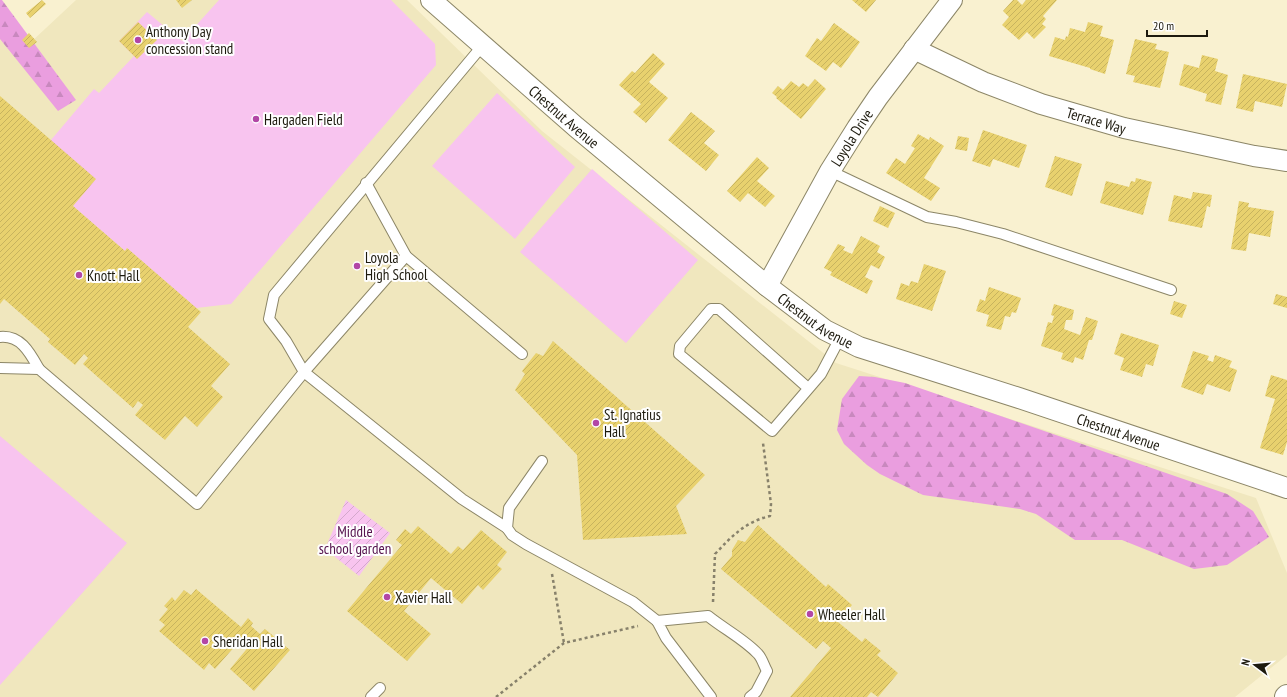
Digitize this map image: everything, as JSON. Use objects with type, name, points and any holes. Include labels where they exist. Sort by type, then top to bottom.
[{"type":"street","name":"Chestnut Avenue","points":[[431,0],[576,126],[767,286],[825,330],[859,347],[1019,398],[1287,488]]},
{"type":"street","name":"Loyola Drive","points":[[767,286],[830,171],[878,97],[952,0]]},
{"type":"street","name":"Terrace Way","points":[[914,49],[983,82],[1041,104],[1124,128],[1254,156],[1287,160]]},
{"type":"lane","points":[[484,45],[366,183],[274,295],[269,319],[286,341],[304,372],[462,499],[507,528],[517,538],[632,602],[657,621],[666,638],[711,697]]},
{"type":"lane","points":[[830,171],[927,217],[956,222],[1003,234],[1171,290]]},
{"type":"lane","points":[[366,183],[406,256],[522,354]]},
{"type":"lane","points":[[0,337],[12,337],[28,349],[39,369],[197,504],[304,372],[406,256]]},
{"type":"lane","points":[[808,388],[719,309],[711,309],[680,346],[679,354],[772,431],[821,374],[840,338]]},
{"type":"lane","points":[[0,368],[39,369]]},
{"type":"lane","points":[[507,528],[509,508],[542,461]]},
{"type":"lane","points":[[657,621],[708,616],[759,655],[767,671],[756,692],[750,697]]},
{"type":"lane","points":[[372,697],[380,688]]},
{"type":"path","points":[[708,616],[714,600],[715,554],[743,527],[755,519],[770,516],[771,504],[763,442],[772,431]]},
{"type":"path","points":[[548,555],[564,643]]},
{"type":"path","points":[[496,697],[564,643],[657,621]]},
{"type":"shaded area","name":"Loyola High School","points":[[76,0],[407,0],[542,131],[836,363],[1256,498],[1287,573],[1287,655],[1235,697],[0,697],[0,35],[16,56]]},
{"type":"green space","points":[[0,0],[2,0],[76,100],[58,111],[0,39]]},
{"type":"green space","name":"Hargaden Field","points":[[219,0],[391,0],[435,44],[436,65],[231,304],[196,308],[127,248],[125,251],[73,206],[51,140],[94,89],[99,93],[134,56],[119,41],[147,12],[182,41]]},
{"type":"green space","points":[[497,93],[575,167],[515,239],[432,166]]},
{"type":"green space","points":[[592,169],[698,260],[626,343],[520,252]]},
{"type":"green space","points":[[859,376],[875,377],[905,383],[1227,494],[1253,511],[1269,537],[1227,565],[1194,569],[1122,540],[1075,540],[1036,514],[1020,509],[923,495],[880,474],[867,465],[844,444],[837,430],[842,399]]},
{"type":"green space","points":[[0,436],[127,543],[0,685]]},
{"type":"green space","name":"Middle school garden","points":[[346,500],[390,533],[359,576],[325,549]]},
{"type":"building","points":[[42,0],[46,4],[30,18],[26,13]]},
{"type":"building","points":[[176,0],[192,0],[182,8]]},
{"type":"building","points":[[852,0],[876,0],[866,12]]},
{"type":"building","points":[[1013,0],[1017,0],[1022,5],[1026,0],[1057,0],[1043,16],[1046,19],[1042,24],[1046,27],[1034,39],[1027,32],[1019,40],[1002,25],[1009,17],[1003,11]]},
{"type":"building","name":"Anthony Day concession stand","points":[[138,22],[157,40],[137,59],[119,41]]},
{"type":"building","points":[[1088,22],[1103,26],[1100,36],[1114,40],[1105,74],[1049,56],[1055,37],[1065,40],[1066,36],[1068,37],[1070,28],[1085,32]]},
{"type":"building","points":[[834,23],[860,42],[841,68],[833,62],[826,71],[805,56],[817,38],[821,41]]},
{"type":"building","points":[[29,33],[37,42],[29,48],[22,40]]},
{"type":"building","points":[[1135,39],[1157,44],[1155,49],[1169,52],[1160,88],[1133,82],[1135,76],[1126,74]]},
{"type":"building","points":[[653,53],[665,64],[649,82],[668,98],[646,123],[633,112],[641,104],[619,85],[632,71],[635,73]]},
{"type":"building","points":[[1202,55],[1218,59],[1215,71],[1228,75],[1221,105],[1205,101],[1207,94],[1179,85],[1184,64],[1199,68]]},
{"type":"building","points":[[1243,74],[1287,84],[1282,107],[1255,101],[1253,112],[1236,108]]},
{"type":"building","points":[[815,79],[826,89],[801,119],[772,93],[778,86],[783,90],[791,81],[799,87],[803,83],[808,87]]},
{"type":"building","name":"Knott Hall","points":[[0,96],[96,179],[73,206],[125,251],[127,248],[201,312],[188,327],[230,364],[211,386],[223,397],[197,427],[185,416],[165,440],[135,415],[143,405],[138,401],[133,408],[83,364],[88,358],[84,354],[75,365],[48,342],[50,339],[4,299],[0,304]]},
{"type":"building","points":[[691,112],[715,131],[704,143],[719,155],[706,171],[668,140]]},
{"type":"building","points":[[983,130],[1027,145],[1019,168],[993,159],[990,167],[972,161]]},
{"type":"building","points":[[918,134],[929,140],[930,137],[944,146],[924,178],[940,188],[931,201],[886,173],[896,158],[905,164],[915,148],[911,146]]},
{"type":"building","points":[[958,136],[969,138],[967,151],[955,149]]},
{"type":"building","points":[[1055,156],[1082,164],[1072,196],[1045,187]]},
{"type":"building","points":[[757,157],[769,168],[757,181],[775,196],[765,207],[748,193],[740,202],[727,191]]},
{"type":"building","points":[[1136,178],[1152,182],[1143,215],[1100,203],[1106,181],[1129,187],[1131,181],[1135,182]]},
{"type":"building","points":[[1193,192],[1212,195],[1210,207],[1207,206],[1202,228],[1168,221],[1174,195],[1191,199]]},
{"type":"building","points":[[1239,201],[1249,203],[1248,207],[1274,211],[1270,237],[1249,233],[1246,251],[1231,249]]},
{"type":"building","points":[[880,206],[895,213],[888,228],[873,221]]},
{"type":"building","points":[[861,236],[880,246],[877,252],[885,257],[879,269],[871,265],[865,277],[873,281],[867,294],[830,275],[832,272],[824,268],[838,244],[845,247],[843,250],[852,254]]},
{"type":"building","points":[[924,264],[946,271],[932,311],[896,299],[901,283],[909,286],[911,281],[918,283]]},
{"type":"building","points":[[989,287],[1021,298],[1016,313],[1012,312],[1010,317],[1005,316],[1001,330],[986,326],[989,315],[976,311],[980,299],[985,301]]},
{"type":"building","points":[[1276,294],[1287,297],[1287,308],[1273,304]]},
{"type":"building","points":[[1174,301],[1187,305],[1182,318],[1170,314]]},
{"type":"building","points":[[1054,304],[1074,310],[1072,320],[1066,320],[1064,329],[1080,335],[1086,317],[1098,321],[1092,340],[1089,340],[1083,360],[1075,357],[1073,363],[1061,359],[1063,353],[1041,346],[1048,322],[1052,323],[1054,316],[1051,315]]},
{"type":"building","points":[[1121,333],[1159,345],[1153,366],[1146,364],[1142,377],[1120,370],[1124,358],[1114,354]]},
{"type":"building","name":"St. Ignatius Hall","points":[[553,341],[705,475],[676,506],[687,534],[583,540],[577,455],[515,390],[525,374],[522,371],[536,353],[543,356]]},
{"type":"building","points":[[1193,351],[1209,356],[1207,360],[1213,362],[1215,355],[1232,361],[1229,367],[1237,370],[1230,392],[1207,384],[1203,395],[1181,387]]},
{"type":"building","points":[[1271,375],[1287,380],[1287,442],[1283,455],[1260,448],[1275,399],[1265,396]]},
{"type":"building","name":"Wheeler Hall","points":[[758,525],[826,587],[828,584],[852,605],[838,622],[862,642],[865,638],[881,651],[877,655],[898,673],[878,697],[871,692],[867,697],[790,697],[831,648],[823,641],[816,649],[721,569],[732,556],[732,550],[738,540],[745,542]]},
{"type":"building","name":"Xavier Hall","points":[[418,526],[451,554],[458,546],[463,550],[481,530],[507,552],[497,565],[502,569],[483,590],[478,585],[462,604],[431,578],[404,611],[431,634],[407,661],[347,611],[402,545],[396,540],[405,529],[411,534]]},
{"type":"building","name":"Sheridan Hall","points":[[196,589],[241,627],[248,618],[253,623],[251,626],[260,634],[265,629],[290,650],[254,691],[230,669],[250,645],[242,638],[215,669],[209,663],[204,670],[159,631],[165,625],[159,620],[168,609],[164,606],[172,597],[175,601],[184,590],[191,595]]},
{"type":"place","name":"Anthony Day concession stand","points":[[138,40]]},
{"type":"place","name":"Hargaden Field","points":[[256,119]]},
{"type":"place","name":"Loyola High School","points":[[357,266]]},
{"type":"place","name":"Knott Hall","points":[[79,275]]},
{"type":"place","name":"St. Ignatius Hall","points":[[596,423]]},
{"type":"place","name":"Xavier Hall","points":[[387,597]]},
{"type":"place","name":"Wheeler Hall","points":[[810,614]]},
{"type":"place","name":"Sheridan Hall","points":[[205,641]]}]
